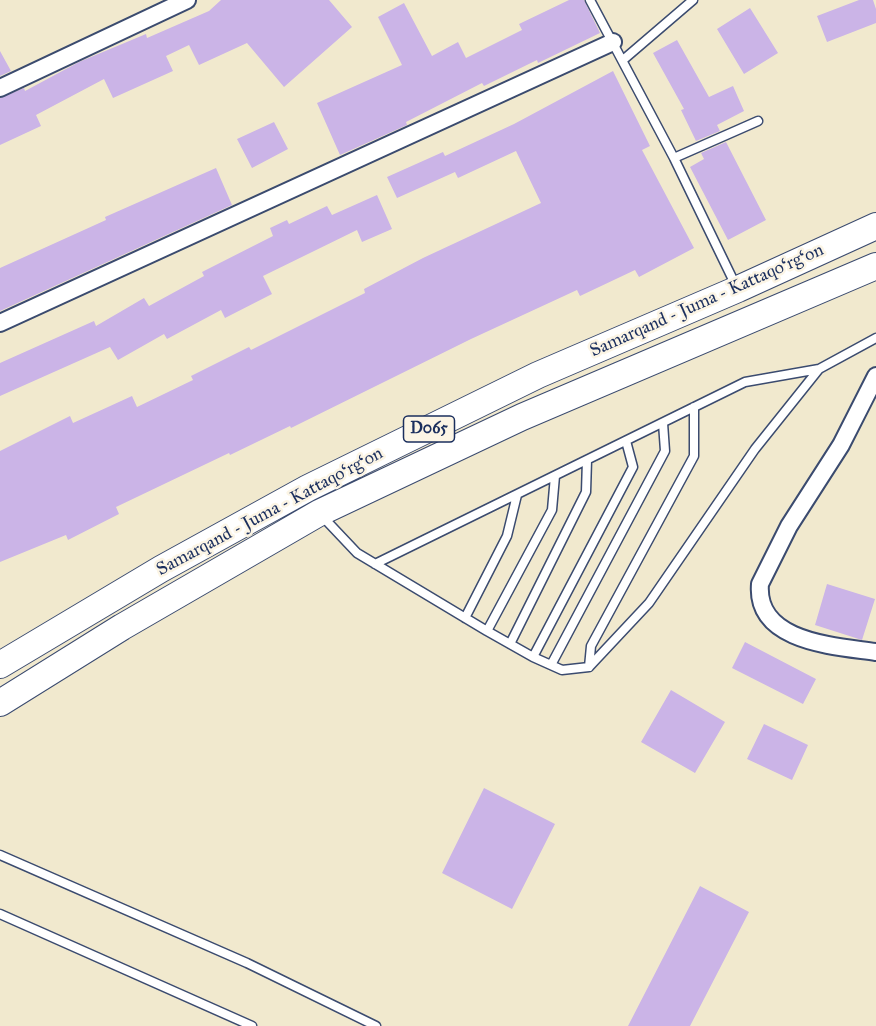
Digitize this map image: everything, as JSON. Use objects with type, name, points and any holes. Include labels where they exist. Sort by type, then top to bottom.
[{"type":"main road","name":"Samarqand - Juma - Kattaqo‘rg‘on","points":[[0,665],[161,569],[308,488],[538,375],[738,289],[876,226]]},
{"type":"main road","name":"Samarqand - Juma - Kattaqo‘rg‘on","points":[[0,703],[122,627],[319,513],[522,417],[876,266]]},
{"type":"street","points":[[0,88],[188,0]]},
{"type":"street","points":[[0,323],[614,42]]},
{"type":"street","points":[[876,376],[842,445],[789,526],[760,584],[759,594],[762,605],[769,616],[792,636],[816,644],[876,652]]},
{"type":"lane","points":[[590,0],[674,158],[738,289]]},
{"type":"lane","points":[[623,60],[693,0]]},
{"type":"lane","points":[[674,158],[758,120]]},
{"type":"lane","points":[[375,564],[745,382],[819,369],[876,338]]},
{"type":"lane","points":[[319,513],[357,553],[487,631],[533,657],[562,670],[588,667],[649,603],[755,448],[819,369]]},
{"type":"lane","points":[[588,667],[591,646],[694,456],[694,407]]},
{"type":"lane","points":[[551,665],[665,451],[663,423]]},
{"type":"lane","points":[[533,657],[633,467],[626,441]]},
{"type":"lane","points":[[510,644],[585,492],[587,460]]},
{"type":"lane","points":[[487,631],[552,510],[555,476]]},
{"type":"lane","points":[[465,618],[507,536],[517,495]]},
{"type":"lane","points":[[0,855],[247,963],[376,1026]]},
{"type":"lane","points":[[0,914],[252,1026]]},
{"type":"building","points":[[221,0],[329,0],[352,27],[284,87],[247,43],[199,65],[189,45],[166,56],[173,71],[113,98],[104,79],[36,115],[41,126],[0,145],[0,98],[24,88],[25,91],[79,62],[146,34],[147,38],[209,11]]},
{"type":"building","points":[[569,0],[584,0],[600,33],[484,86],[482,83],[406,122],[407,125],[340,155],[317,103],[402,65],[378,17],[404,3],[432,56],[458,42],[466,58],[522,30],[519,24]]},
{"type":"building","points":[[859,0],[873,0],[876,9],[876,23],[827,42],[817,16]]},
{"type":"building","points":[[750,8],[778,53],[744,74],[717,29]]},
{"type":"building","points":[[677,40],[709,97],[733,86],[744,111],[717,125],[720,131],[696,141],[681,110],[684,109],[653,53]]},
{"type":"building","points":[[0,51],[11,71],[0,76]]},
{"type":"building","points":[[613,71],[650,146],[642,150],[694,248],[639,277],[635,270],[580,296],[577,290],[471,339],[291,428],[290,426],[230,455],[229,453],[116,507],[119,514],[68,540],[66,535],[0,562],[0,451],[70,416],[73,423],[132,396],[137,407],[193,380],[191,376],[249,347],[251,350],[365,293],[364,289],[423,258],[541,203],[516,151],[458,178],[455,172],[397,198],[387,177],[443,152],[445,156],[514,124]]},
{"type":"building","points":[[274,122],[288,149],[252,168],[237,139]]},
{"type":"building","points":[[726,142],[766,220],[728,240],[690,167],[704,159],[701,153]]},
{"type":"building","points":[[216,168],[232,205],[0,311],[0,268],[106,220],[105,217]]},
{"type":"building","points":[[377,195],[392,229],[362,242],[357,230],[263,276],[272,294],[225,318],[221,310],[167,339],[164,334],[118,360],[110,347],[0,396],[0,363],[94,321],[96,326],[144,298],[149,306],[204,276],[202,272],[273,236],[270,228],[287,220],[289,224],[327,206],[332,215]]},
{"type":"building","points":[[827,584],[875,599],[862,640],[815,625]]},
{"type":"building","points":[[745,642],[816,679],[803,704],[732,668]]},
{"type":"building","points":[[671,690],[725,722],[695,773],[641,742]]},
{"type":"building","points":[[764,724],[808,745],[792,780],[747,759]]},
{"type":"building","points":[[484,788],[555,824],[512,909],[442,873]]},
{"type":"building","points":[[700,886],[749,912],[690,1026],[628,1026]]}]
